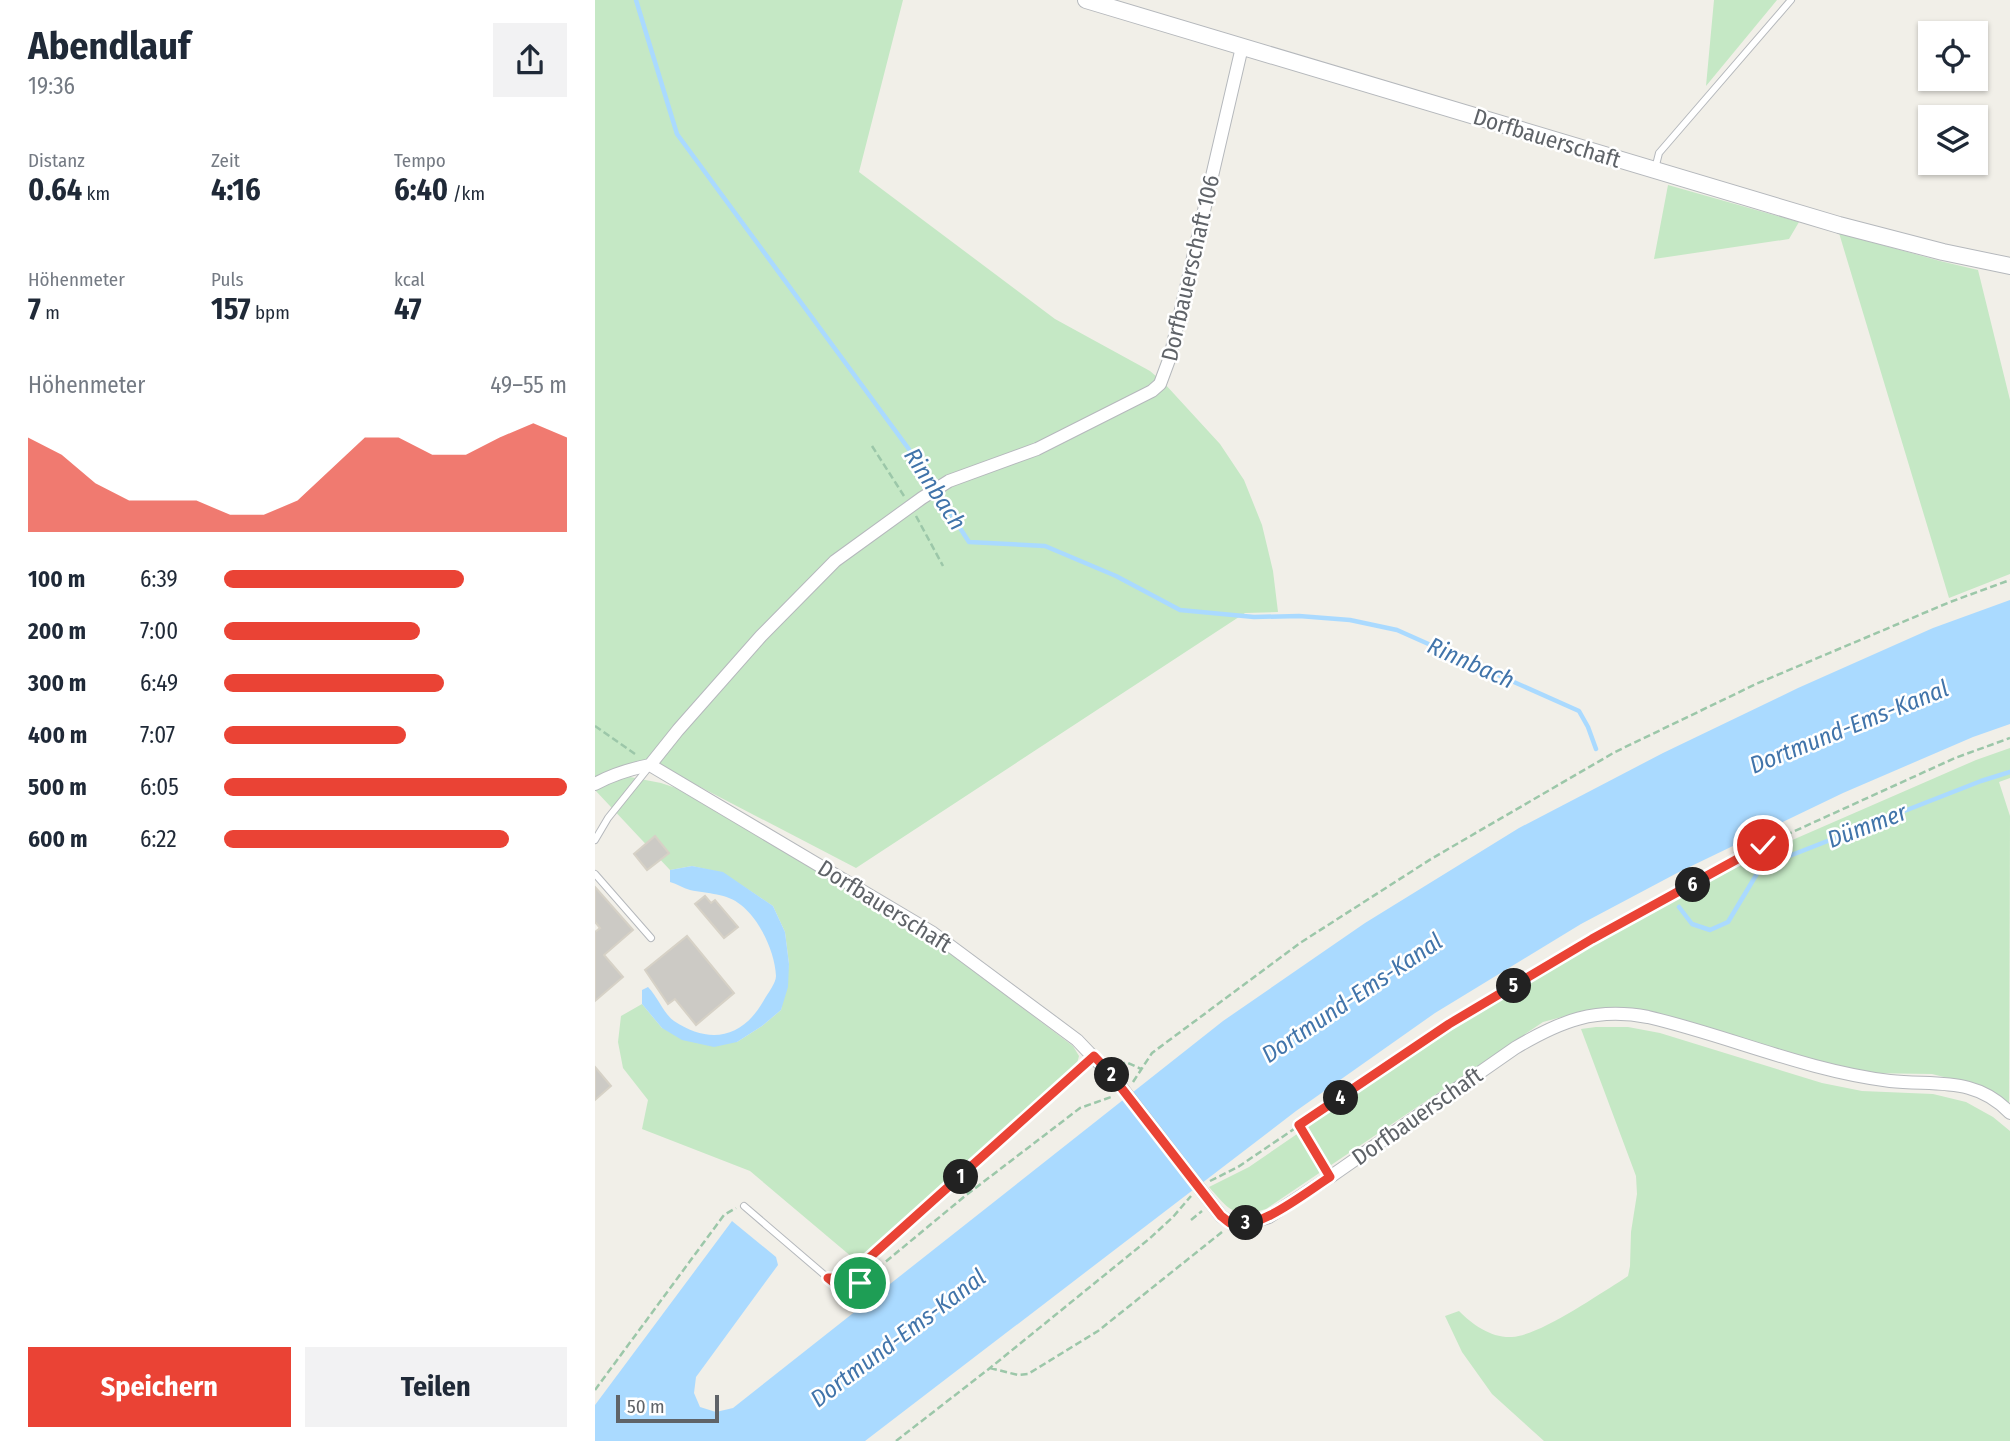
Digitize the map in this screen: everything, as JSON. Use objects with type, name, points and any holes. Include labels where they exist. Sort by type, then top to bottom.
[{"type":"street","name":"Dorfbauerschaft","points":[[1086,0],[1654,171],[1852,228],[2010,266]]},
{"type":"street","name":"Dorfbauerschaft 106","points":[[650,765],[761,636],[835,561],[949,481],[1037,449],[1143,396],[1160,384],[1170,357],[1243,47]]},
{"type":"street","name":"Dorfbauerschaft","points":[[650,765],[933,933],[1077,1040],[1121,1088],[1203,1189],[1221,1216],[1231,1224],[1245,1224],[1269,1217],[1515,1048],[1569,1020],[1594,1014],[1630,1014],[1664,1020],[1823,1068],[1862,1077],[1944,1083],[1973,1088],[1989,1096],[2010,1113]]},
{"type":"street","points":[[595,784],[630,768],[650,765]]},
{"type":"lane","points":[[1654,171],[1659,153],[1791,0]]},
{"type":"lane","points":[[595,839],[650,765]]},
{"type":"lane","points":[[595,874],[651,938]]},
{"type":"lane","points":[[744,1206],[828,1278],[841,1278],[859,1267],[1094,1056]]},
{"type":"path","points":[[828,1278],[848,1289],[860,1283],[965,1196],[1080,1108],[1121,1088],[1141,1069],[1152,1053],[1300,943],[1431,859],[1615,752],[1756,684],[1950,602],[2010,580]]},
{"type":"path","points":[[595,726],[650,765]]},
{"type":"path","points":[[896,1441],[1149,1239],[1189,1198],[1449,1024],[1592,939],[1763,845],[1955,758],[2010,738]]},
{"type":"path","points":[[1126,1062],[1141,1069]]},
{"type":"path","points":[[1299,1125],[1330,1177]]},
{"type":"path","points":[[595,1390],[724,1215],[732,1209],[744,1206]]},
{"type":"path","points":[[990,1368],[1018,1375],[1028,1374],[1098,1331],[1231,1224]]},
{"type":"green space","points":[[595,0],[903,0],[859,172],[1055,319],[1150,371],[1164,383],[1220,444],[1244,480],[1262,525],[1273,571],[1278,612],[1245,613],[856,868],[683,778],[631,767],[595,779]]},
{"type":"green space","points":[[1714,0],[1777,0],[1706,86]]},
{"type":"green space","points":[[1668,185],[1799,222],[1789,239],[1654,259]]},
{"type":"green space","points":[[1839,233],[1978,270],[2010,400],[2010,574],[1949,598]]},
{"type":"green space","points":[[2010,748],[2010,778],[1999,782],[2010,816],[2009,1105],[1968,1083],[1932,1074],[1863,1073],[1631,1011],[1592,1009],[1543,1022],[1266,1209],[1247,1213],[1233,1210],[1209,1187],[1249,1167],[1449,1030],[1593,942],[1767,851],[1976,760]]},
{"type":"green space","points":[[630,777],[676,788],[931,939],[1073,1046],[1079,1056],[1076,1067],[859,1263],[750,1171],[642,1129],[648,1100],[623,1068],[618,1042],[621,1016],[642,1004],[662,1028],[737,1042],[781,1010],[789,964],[785,932],[773,906],[723,873],[692,866],[670,870],[595,790],[611,780]]},
{"type":"green space","points":[[1628,1027],[1660,1033],[1822,1083],[1862,1091],[1933,1094],[1966,1102],[1993,1117],[2010,1131],[2010,1441],[1544,1441],[1492,1394],[1462,1352],[1445,1316],[1459,1311],[1476,1326],[1490,1333],[1504,1337],[1524,1335],[1566,1315],[1628,1276],[1637,1194],[1636,1176],[1581,1029]]},
{"type":"water","name":"Dortmund-Ems-Kanal","points":[[2010,600],[2010,724],[1973,737],[1843,793],[1679,872],[1581,924],[1435,1013],[1296,1111],[865,1441],[595,1441],[595,1405],[732,1221],[776,1257],[778,1265],[696,1377],[694,1393],[700,1407],[716,1412],[733,1408],[1223,1021],[1365,923],[1519,828],[1663,753],[1798,688],[1933,628]]},
{"type":"water","points":[[692,866],[723,872],[773,906],[785,932],[789,964],[788,987],[781,1010],[737,1042],[714,1047],[682,1040],[662,1028],[642,1004],[642,990],[648,987],[670,1018],[687,1029],[713,1035],[725,1034],[736,1030],[756,1013],[775,982],[775,967],[760,928],[741,905],[723,896],[690,890],[670,882],[670,870]]},
{"type":"building","points":[[655,836],[669,853],[647,870],[634,854]]},
{"type":"building","points":[[595,887],[633,930],[604,955],[623,977],[595,1001],[595,932],[600,928],[595,922]]},
{"type":"building","points":[[705,896],[711,903],[715,900],[738,927],[724,938],[695,904]]},
{"type":"building","points":[[687,936],[734,993],[696,1025],[675,999],[668,1004],[645,970]]},
{"type":"building","points":[[595,1067],[611,1086],[595,1100]]},
{"type":"waterway","name":"Rinnbach","points":[[636,0],[677,134],[911,452],[969,542],[1045,546],[1116,576],[1180,610],[1254,617],[1299,616],[1350,620],[1397,630],[1579,711],[1596,749]]},
{"type":"waterway","name":"Dümmer","points":[[1679,907],[1692,924],[1710,930],[1728,922],[1761,867],[2010,772]]},
{"type":"route","points":[[860,1283],[848,1289],[828,1278],[841,1278],[859,1267],[1094,1056],[1221,1216],[1231,1224],[1245,1224],[1269,1217],[1330,1177],[1299,1125],[1449,1024],[1592,939],[1763,845]]}]
